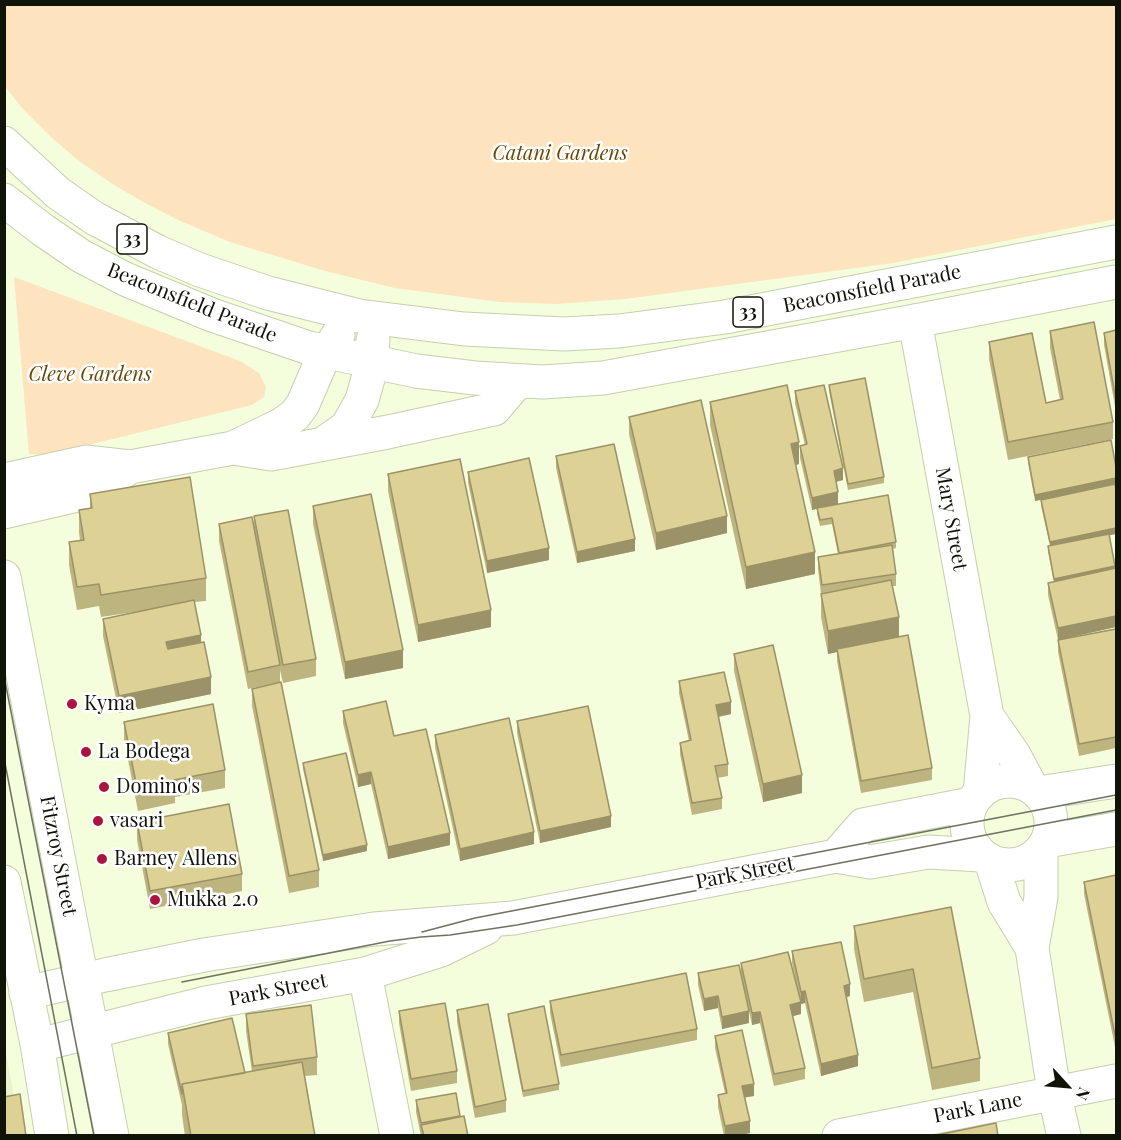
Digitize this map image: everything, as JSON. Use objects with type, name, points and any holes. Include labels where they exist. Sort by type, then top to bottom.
[{"type":"main road","name":"Beaconsfield Parade","points":[[4,143],[58,193],[94,218],[158,252],[234,283],[364,317],[513,333],[564,334],[619,331],[725,317],[1116,242]]},
{"type":"main road","name":"Beaconsfield Parade","points":[[4,200],[53,237],[111,273],[212,315],[327,352],[371,362],[428,372],[518,381],[603,378],[1116,282]]},
{"type":"main road","points":[[4,480],[86,462],[129,467],[233,448],[295,415],[303,404],[327,352],[364,317]]},
{"type":"main road","points":[[323,444],[343,431],[354,416],[368,384],[371,362],[364,317]]},
{"type":"main road","name":"Mary Street","points":[[915,321],[987,716],[976,798]]},
{"type":"main road","points":[[233,448],[271,454],[494,410],[518,381]]},
{"type":"main road","points":[[4,512],[95,491],[129,467]]},
{"type":"main road","name":"Fitzroy Street","points":[[4,577],[112,1136]]},
{"type":"main road","name":"Mary Street","points":[[987,716],[1035,790]]},
{"type":"main road","points":[[836,856],[863,825],[976,798],[991,785],[1005,781],[1018,782],[1035,790],[1044,800],[1050,815],[1050,832],[1044,845],[1031,859],[1018,864],[1004,865],[986,858],[974,847],[967,828],[976,798]]},
{"type":"main road","points":[[1035,790],[1116,781]]},
{"type":"main road","points":[[1044,845],[1116,829]]},
{"type":"main road","points":[[1044,845],[1041,897],[1032,948],[1054,1092],[1064,1136]]},
{"type":"main road","name":"Park Street","points":[[26,993],[194,957],[382,928],[513,918],[836,856],[870,862],[928,852],[986,858]]},
{"type":"main road","points":[[986,858],[1004,902],[1032,948]]},
{"type":"main road","points":[[4,882],[37,1044],[52,1136]]},
{"type":"main road","name":"Park Street","points":[[37,1044],[206,1003],[365,974],[441,950],[491,925],[513,918]]},
{"type":"main road","points":[[365,974],[397,1136]]},
{"type":"main road","name":"Park Lane","points":[[839,1136],[1116,1081]]},
{"type":"shaded area","points":[[5,1048],[21,1135],[5,1135]]},
{"type":"green space","name":"Catani Gardens","points":[[5,4],[1116,5],[1116,219],[893,263],[625,299],[556,304],[500,302],[395,288],[325,271],[230,242],[145,203],[79,161],[21,107],[5,86]]},
{"type":"green space","name":"Cleve Gardens","points":[[14,277],[240,361],[259,373],[266,387],[264,397],[252,405],[47,455],[29,454]]},
{"type":"building","points":[[1094,322],[1113,422],[1008,442],[989,342],[1032,333],[1046,403],[1063,399],[1050,331]]},
{"type":"building","points":[[1116,330],[1116,400],[1104,333]]},
{"type":"building","points":[[865,378],[884,477],[848,484],[829,385]]},
{"type":"building","points":[[787,385],[799,442],[791,444],[815,552],[746,567],[710,402]]},
{"type":"building","points":[[824,385],[843,468],[834,471],[838,492],[812,498],[800,446],[807,444],[795,391]]},
{"type":"building","points":[[701,400],[727,516],[656,533],[629,417]]},
{"type":"building","points":[[1111,440],[1116,478],[1035,495],[1028,457]]},
{"type":"building","points":[[614,444],[635,539],[577,552],[556,456]]},
{"type":"building","points":[[529,458],[549,548],[487,561],[468,472]]},
{"type":"building","points":[[460,459],[491,610],[418,625],[388,474]]},
{"type":"building","points":[[190,477],[206,578],[101,595],[99,584],[77,587],[69,542],[84,540],[79,510],[92,508],[90,494]]},
{"type":"building","points":[[1115,484],[1116,528],[1050,542],[1041,500]]},
{"type":"building","points":[[371,494],[403,650],[345,662],[313,506]]},
{"type":"building","points":[[888,495],[896,542],[839,553],[832,518],[820,520],[817,508]]},
{"type":"building","points":[[288,510],[316,659],[283,665],[254,516]]},
{"type":"building","points":[[252,517],[280,665],[248,672],[219,524]]},
{"type":"building","points":[[1109,534],[1115,566],[1054,579],[1048,546]]},
{"type":"building","points":[[892,545],[896,574],[822,585],[818,557]]},
{"type":"building","points":[[1116,568],[1116,616],[1058,628],[1048,583]]},
{"type":"building","points":[[891,580],[899,617],[828,631],[821,594]]},
{"type":"building","points":[[194,600],[201,635],[166,642],[168,649],[204,642],[211,677],[119,696],[103,619]]},
{"type":"building","points":[[1116,629],[1116,737],[1079,744],[1058,640]]},
{"type":"building","points":[[908,635],[932,768],[861,781],[837,649]]},
{"type":"building","points":[[773,645],[802,775],[763,784],[734,654]]},
{"type":"building","points":[[724,672],[731,702],[716,705],[728,764],[715,766],[722,798],[692,803],[680,743],[691,740],[679,681]]},
{"type":"building","points":[[281,682],[319,870],[289,876],[252,689]]},
{"type":"building","points":[[386,701],[394,736],[426,729],[450,833],[388,847],[371,772],[358,775],[343,711]]},
{"type":"building","points":[[213,704],[225,770],[174,780],[175,786],[138,793],[124,722]]},
{"type":"building","points":[[588,706],[611,816],[540,831],[517,721]]},
{"type":"building","points":[[509,718],[534,832],[460,849],[435,735]]},
{"type":"building","points":[[346,753],[367,845],[323,855],[303,763]]},
{"type":"building","points":[[229,804],[242,874],[150,891],[137,822]]},
{"type":"building","points":[[1116,875],[1116,1035],[1115,1035],[1084,882]]},
{"type":"building","points":[[951,907],[980,1058],[932,1068],[913,969],[864,979],[854,926]]},
{"type":"building","points":[[841,942],[850,984],[844,986],[858,1055],[821,1064],[805,991],[801,992],[792,951]]},
{"type":"building","points":[[788,952],[801,1002],[790,1005],[805,1068],[774,1074],[760,1012],[752,1013],[741,963]]},
{"type":"building","points":[[739,965],[749,1011],[722,1017],[718,996],[704,999],[698,973]]},
{"type":"building","points":[[686,973],[697,1029],[561,1055],[550,1001]]},
{"type":"building","points":[[445,1003],[457,1071],[411,1079],[399,1011]]},
{"type":"building","points":[[488,1004],[506,1100],[475,1107],[457,1010]]},
{"type":"building","points":[[311,1005],[317,1057],[253,1066],[246,1014]]},
{"type":"building","points":[[544,1006],[559,1084],[523,1091],[508,1014]]},
{"type":"building","points":[[232,1018],[245,1073],[182,1084],[182,1094],[168,1033]]},
{"type":"building","points":[[742,1030],[754,1084],[742,1086],[750,1121],[725,1126],[718,1095],[727,1093],[715,1036]]},
{"type":"building","points":[[302,1062],[315,1136],[191,1136],[182,1084]]},
{"type":"building","points":[[456,1093],[460,1116],[421,1123],[416,1100]]},
{"type":"building","points":[[20,1094],[26,1136],[4,1136],[4,1097]]},
{"type":"building","points":[[464,1116],[468,1136],[424,1136],[421,1125]]},
{"type":"building","points":[[996,1123],[998,1136],[932,1136]]},
{"type":"tram line","points":[[4,676],[94,1136]]},
{"type":"tram line","points":[[4,758],[77,1136]]},
{"type":"tram line","points":[[422,932],[475,918],[1116,795]]},
{"type":"tram line","points":[[182,982],[390,941],[517,925],[1116,810]]},
{"type":"place","name":"Kyma","points":[[72,704]]},
{"type":"place","name":"La Bodega","points":[[86,752]]},
{"type":"place","name":"Domino's","points":[[104,787]]},
{"type":"place","name":"vasari","points":[[98,821]]},
{"type":"place","name":"Barney Allens","points":[[102,859]]},
{"type":"place","name":"Mukka 2.0","points":[[155,900]]}]
